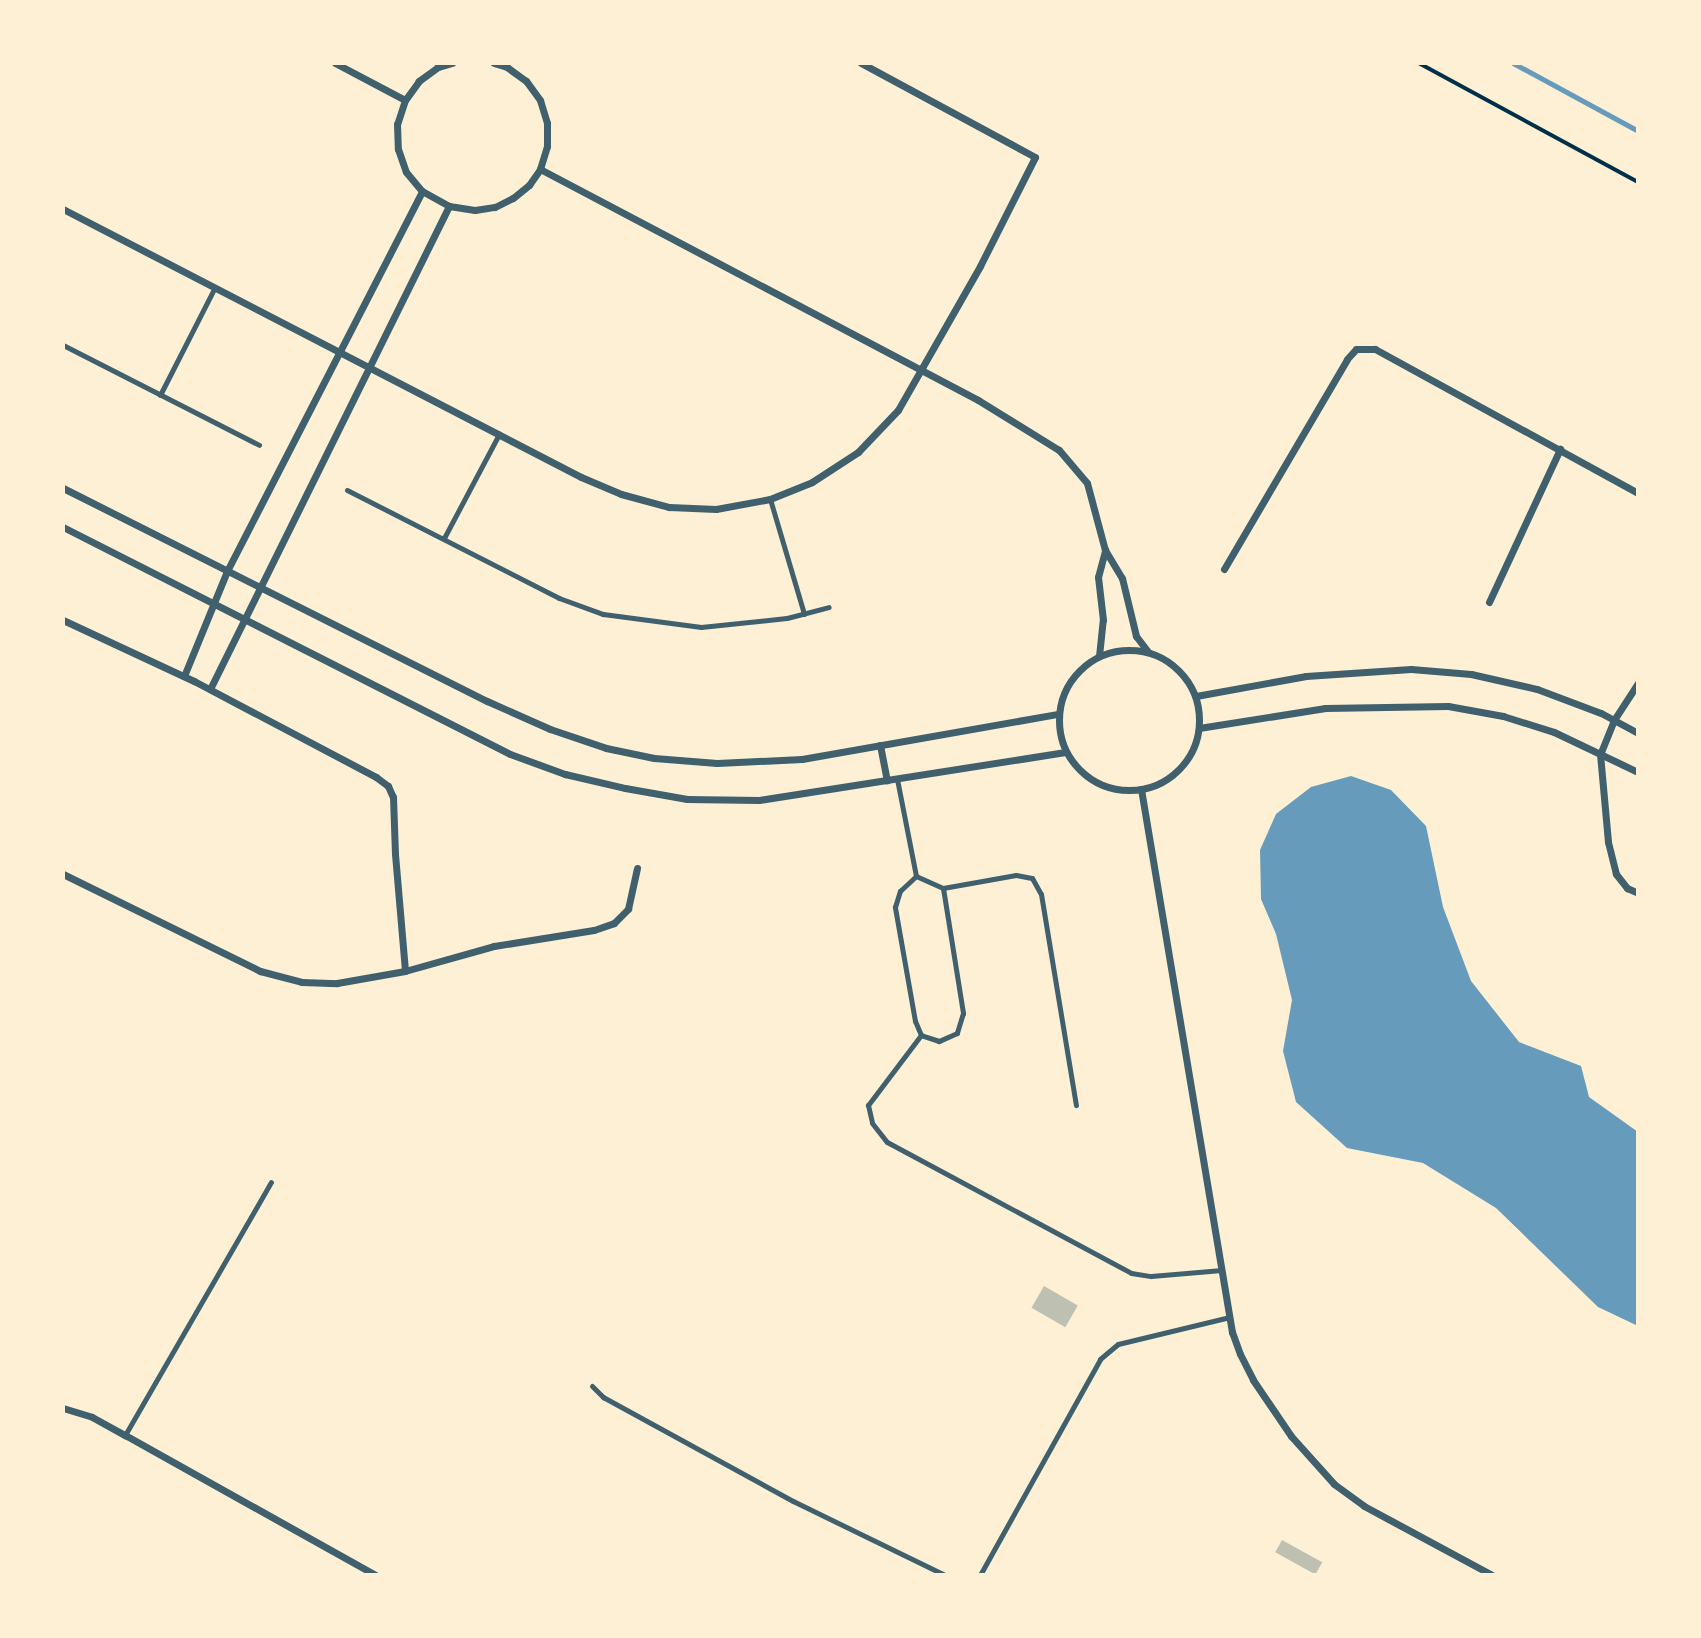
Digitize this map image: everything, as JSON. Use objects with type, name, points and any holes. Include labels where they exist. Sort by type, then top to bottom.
[{"type":"street","points":[[335,63],[405,100]]},
{"type":"street","points":[[452,63],[438,67],[419,81],[405,100],[397,124],[398,149],[406,172],[422,191],[449,206],[475,210],[495,207],[513,198],[529,185],[540,169],[547,146],[547,123],[540,100],[526,81],[508,65],[494,63]]},
{"type":"street","points":[[63,209],[581,477],[621,494],[668,507],[716,509],[770,499],[812,482],[858,452],[898,410],[980,267],[1035,157],[861,63]]},
{"type":"street","points":[[540,169],[978,400],[1059,450],[1087,483],[1105,550],[1122,578],[1136,636],[1148,652]]},
{"type":"street","points":[[184,676],[228,571],[422,191]]},
{"type":"street","points":[[210,690],[449,206]]},
{"type":"street","points":[[1224,569],[1347,359],[1356,349],[1375,349],[1638,493]]},
{"type":"street","points":[[1489,602],[1560,449]]},
{"type":"street","points":[[63,488],[487,701],[550,729],[606,748],[654,758],[717,763],[802,759],[1058,714]]},
{"type":"street","points":[[63,527],[510,754],[589,779],[687,799],[747,800],[1065,752]]},
{"type":"street","points":[[1099,656],[1103,620],[1098,577],[1105,550]]},
{"type":"street","points":[[63,620],[184,676],[376,777],[388,786],[393,797],[394,854],[405,971]]},
{"type":"street","points":[[1123,649],[1148,652],[1169,661],[1185,677],[1196,696],[1199,728],[1193,750],[1180,768],[1162,782],[1141,789],[1123,790],[1097,783],[1075,767],[1065,752],[1059,733],[1058,714],[1070,679],[1099,656],[1123,649]]},
{"type":"street","points":[[1196,696],[1306,676],[1411,669],[1471,674],[1537,689],[1614,720],[1638,733]]},
{"type":"street","points":[[1638,683],[1614,720],[1600,754],[1608,842],[1616,874],[1627,888],[1638,893]]},
{"type":"street","points":[[1199,728],[1325,708],[1448,706],[1503,716],[1554,732],[1638,772]]},
{"type":"street","points":[[880,745],[887,780]]},
{"type":"street","points":[[1141,789],[1232,1332],[1253,1380],[1291,1436],[1322,1472],[1364,1506],[1492,1575]]},
{"type":"street","points":[[63,874],[260,971],[302,982],[337,984],[405,971],[494,946],[594,930],[614,923],[628,909],[637,868]]},
{"type":"street","points":[[63,1408],[84,1414],[125,1435],[375,1575]]},
{"type":"lane","points":[[160,395],[215,287]]},
{"type":"lane","points":[[63,345],[259,445]]},
{"type":"lane","points":[[444,538],[499,434]]},
{"type":"lane","points":[[347,489],[559,598],[603,614],[701,627],[744,624],[829,607]]},
{"type":"lane","points":[[770,499],[804,614]]},
{"type":"lane","points":[[897,779],[916,876]]},
{"type":"lane","points":[[916,876],[943,888],[1016,875],[1032,878],[1041,894],[1076,1105]]},
{"type":"lane","points":[[916,876],[900,891],[895,907],[915,1021],[921,1035],[939,1041],[957,1033],[964,1013],[943,888]]},
{"type":"lane","points":[[921,1035],[868,1105],[872,1123],[887,1142],[1131,1273],[1151,1276],[1222,1270]]},
{"type":"lane","points":[[125,1435],[271,1182]]},
{"type":"lane","points":[[980,1575],[1100,1359],[1118,1344],[1230,1317]]},
{"type":"lane","points":[[592,1386],[603,1397],[793,1501],[944,1575]]},
{"type":"path","points":[[1419,63],[1638,182]]},
{"type":"water","points":[[1351,776],[1391,790],[1426,826],[1443,907],[1471,981],[1519,1042],[1581,1066],[1589,1097],[1638,1132],[1638,1326],[1598,1307],[1496,1208],[1423,1163],[1347,1148],[1296,1102],[1283,1051],[1292,1000],[1276,934],[1261,899],[1260,850],[1276,814],[1311,787]]},
{"type":"building","points":[[1044,1286],[1078,1306],[1065,1327],[1032,1308]]},
{"type":"building","points":[[1282,1540],[1322,1562],[1315,1575],[1275,1552]]},
{"type":"waterway","points":[[1513,63],[1638,131]]}]
